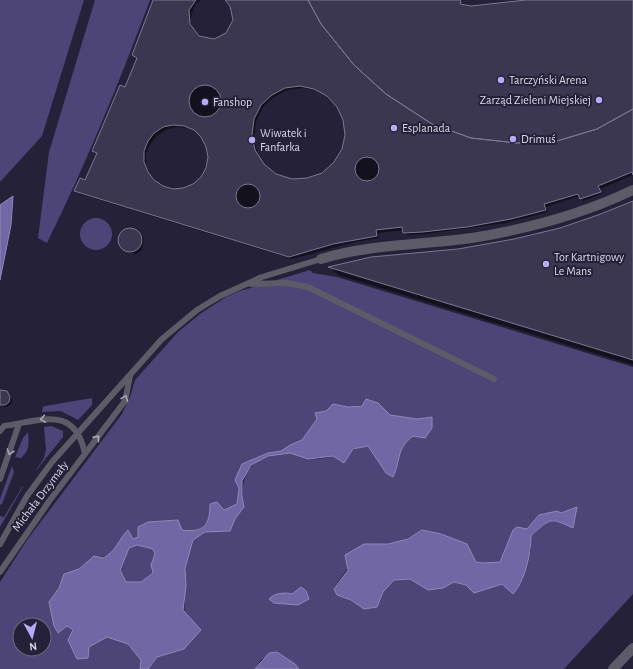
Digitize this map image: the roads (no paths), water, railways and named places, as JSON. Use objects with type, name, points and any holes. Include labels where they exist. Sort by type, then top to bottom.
[{"type":"street","points":[[321,259],[371,248],[472,238],[518,229],[583,211],[633,190]]},
{"type":"street","points":[[613,669],[633,648]]},
{"type":"lane","name":"Michała Drzymały","points":[[0,544],[27,496],[78,433],[162,339],[196,310],[245,284],[321,259]]},
{"type":"lane","points":[[245,284],[286,283],[308,287],[494,379]]},
{"type":"lane","name":"Michała Drzymały","points":[[0,572],[84,454],[126,401],[130,376]]},
{"type":"lane","points":[[0,431],[4,426],[48,418],[56,418],[62,420],[78,433],[82,440],[84,454]]},
{"type":"lane","points":[[0,479],[19,424]]},
{"type":"place","name":"Tarczyński Arena","points":[[501,80]]},
{"type":"place","name":"Zarząd Zieleni Miejskiej","points":[[599,100]]},
{"type":"place","name":"Fanshop","points":[[205,102]]},
{"type":"place","name":"Esplanada","points":[[394,128]]},
{"type":"place","name":"Drimuś","points":[[513,139]]},
{"type":"place","name":"Wiwatek i Fanfarka","points":[[252,140]]},
{"type":"place","name":"Tor Kartnigowy Le Mans","points":[[546,264]]}]
